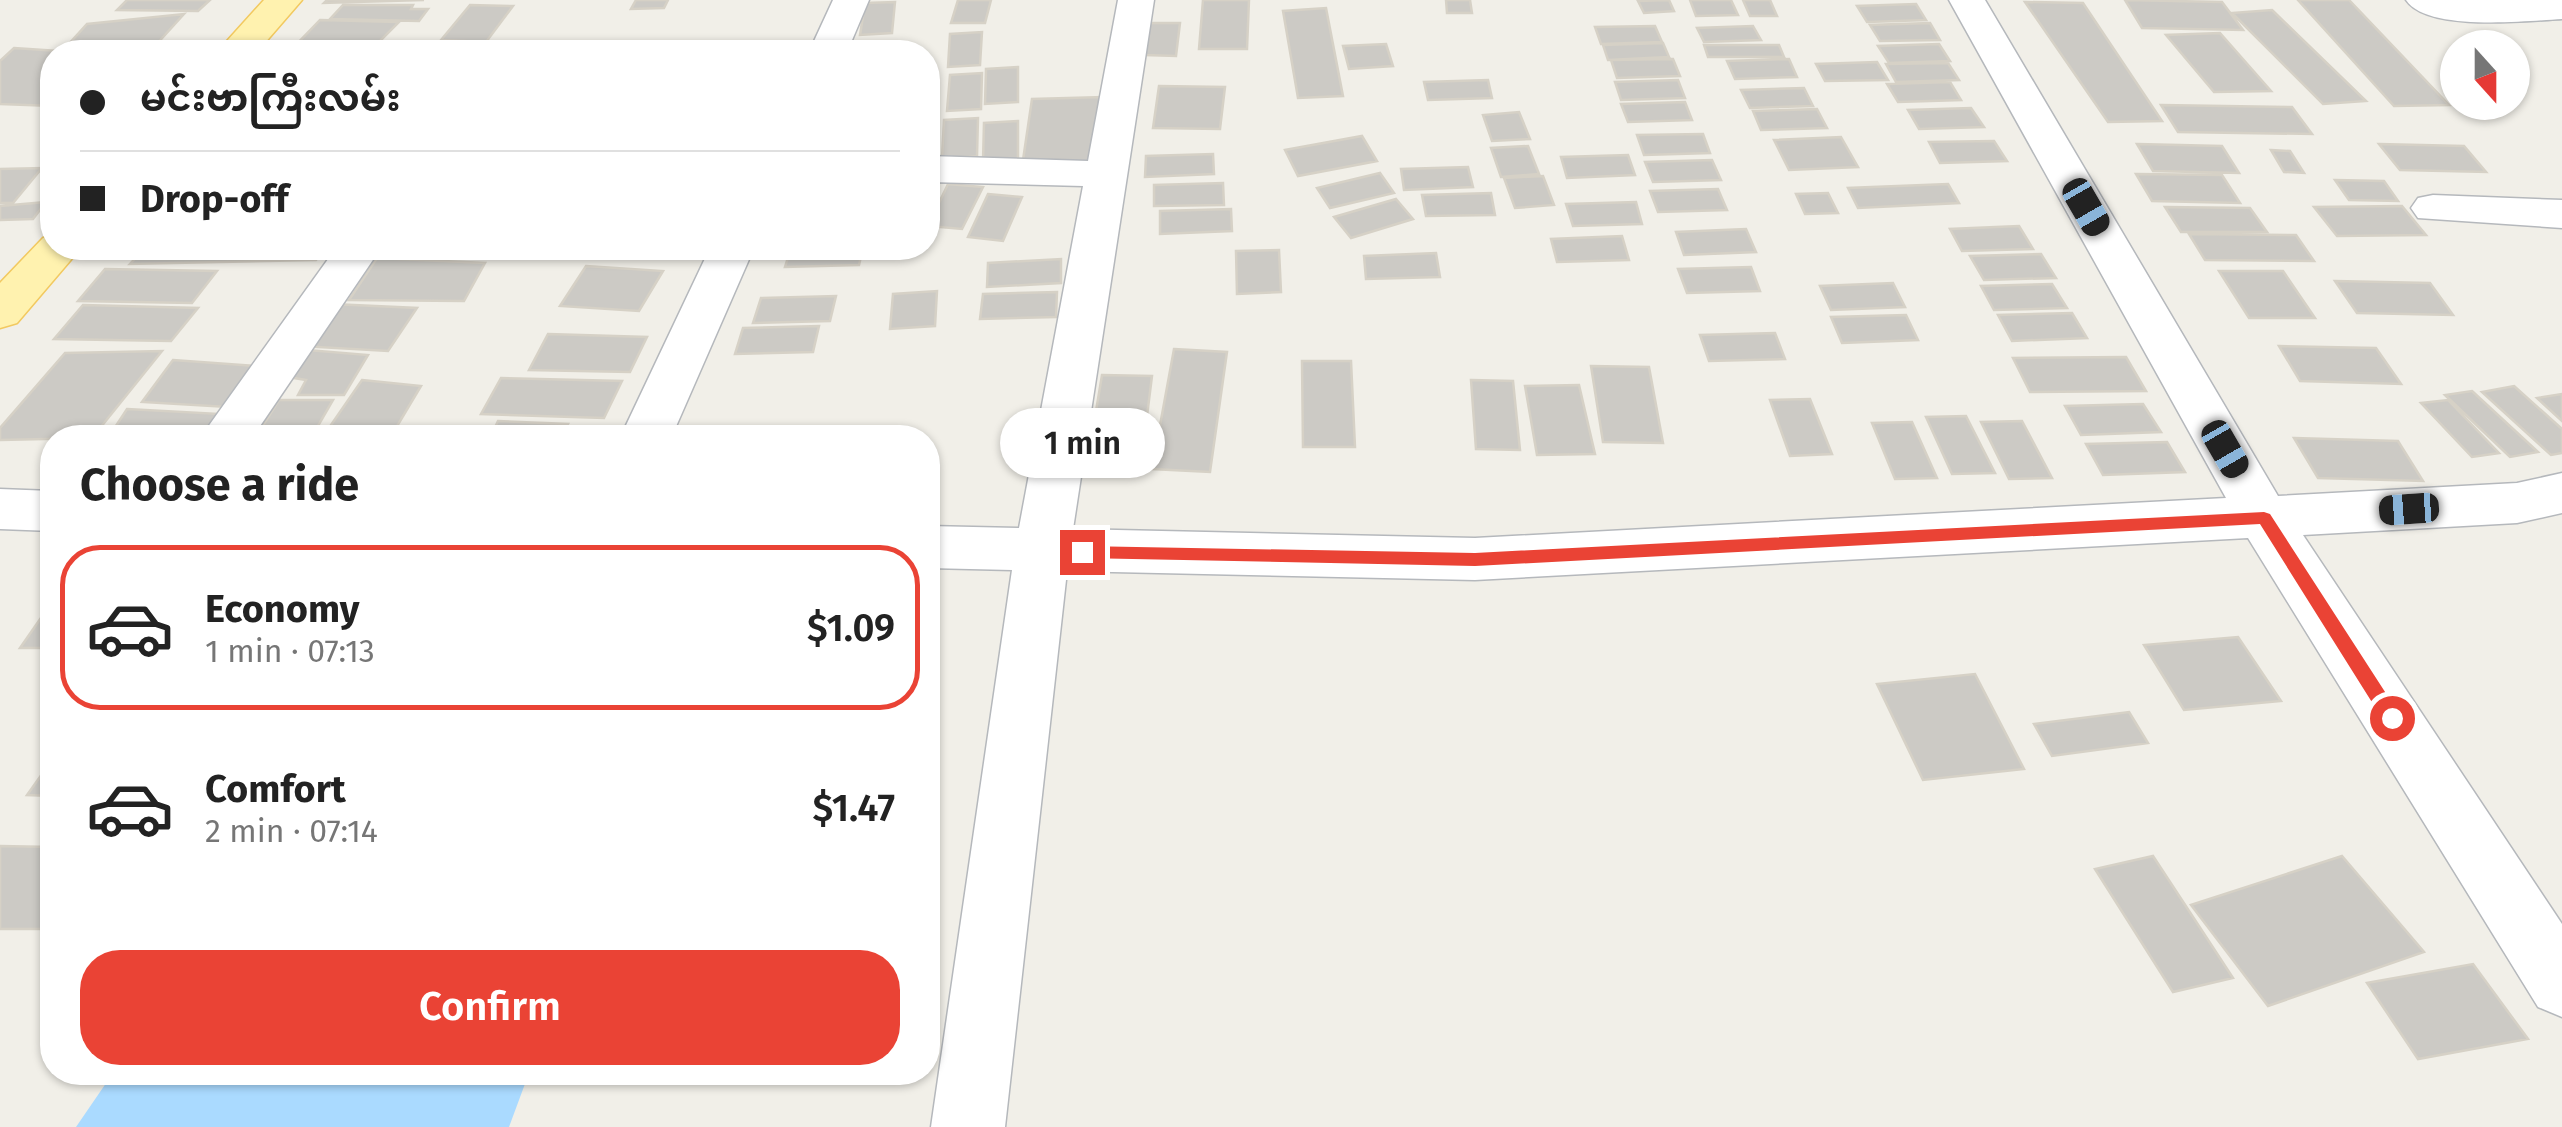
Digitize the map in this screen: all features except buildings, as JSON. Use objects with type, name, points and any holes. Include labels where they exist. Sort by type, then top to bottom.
[{"type":"main road","points":[[247,40],[284,0]]},
{"type":"main road","points":[[0,312],[48,260]]},
{"type":"street","points":[[833,40],[851,0]]},
{"type":"street","points":[[968,1127],[1042,552],[1136,0]]},
{"type":"street","points":[[1968,0],[2264,518],[2562,984]]},
{"type":"street","points":[[2424,0],[2466,12],[2562,8]]},
{"type":"street","points":[[940,169],[1106,174]]},
{"type":"street","points":[[2433,208],[2562,214]]},
{"type":"street","points":[[234,425],[351,260]]},
{"type":"street","points":[[651,425],[727,260]]},
{"type":"street","points":[[940,548],[1475,559],[2264,518],[2518,502],[2562,493]]},
{"type":"street","points":[[0,509],[40,511]]},
{"type":"water","points":[[104,1085],[525,1085],[509,1127],[76,1127]]},
{"type":"route","points":[[1082,552],[1475,559],[2264,518],[2392,718]]}]
